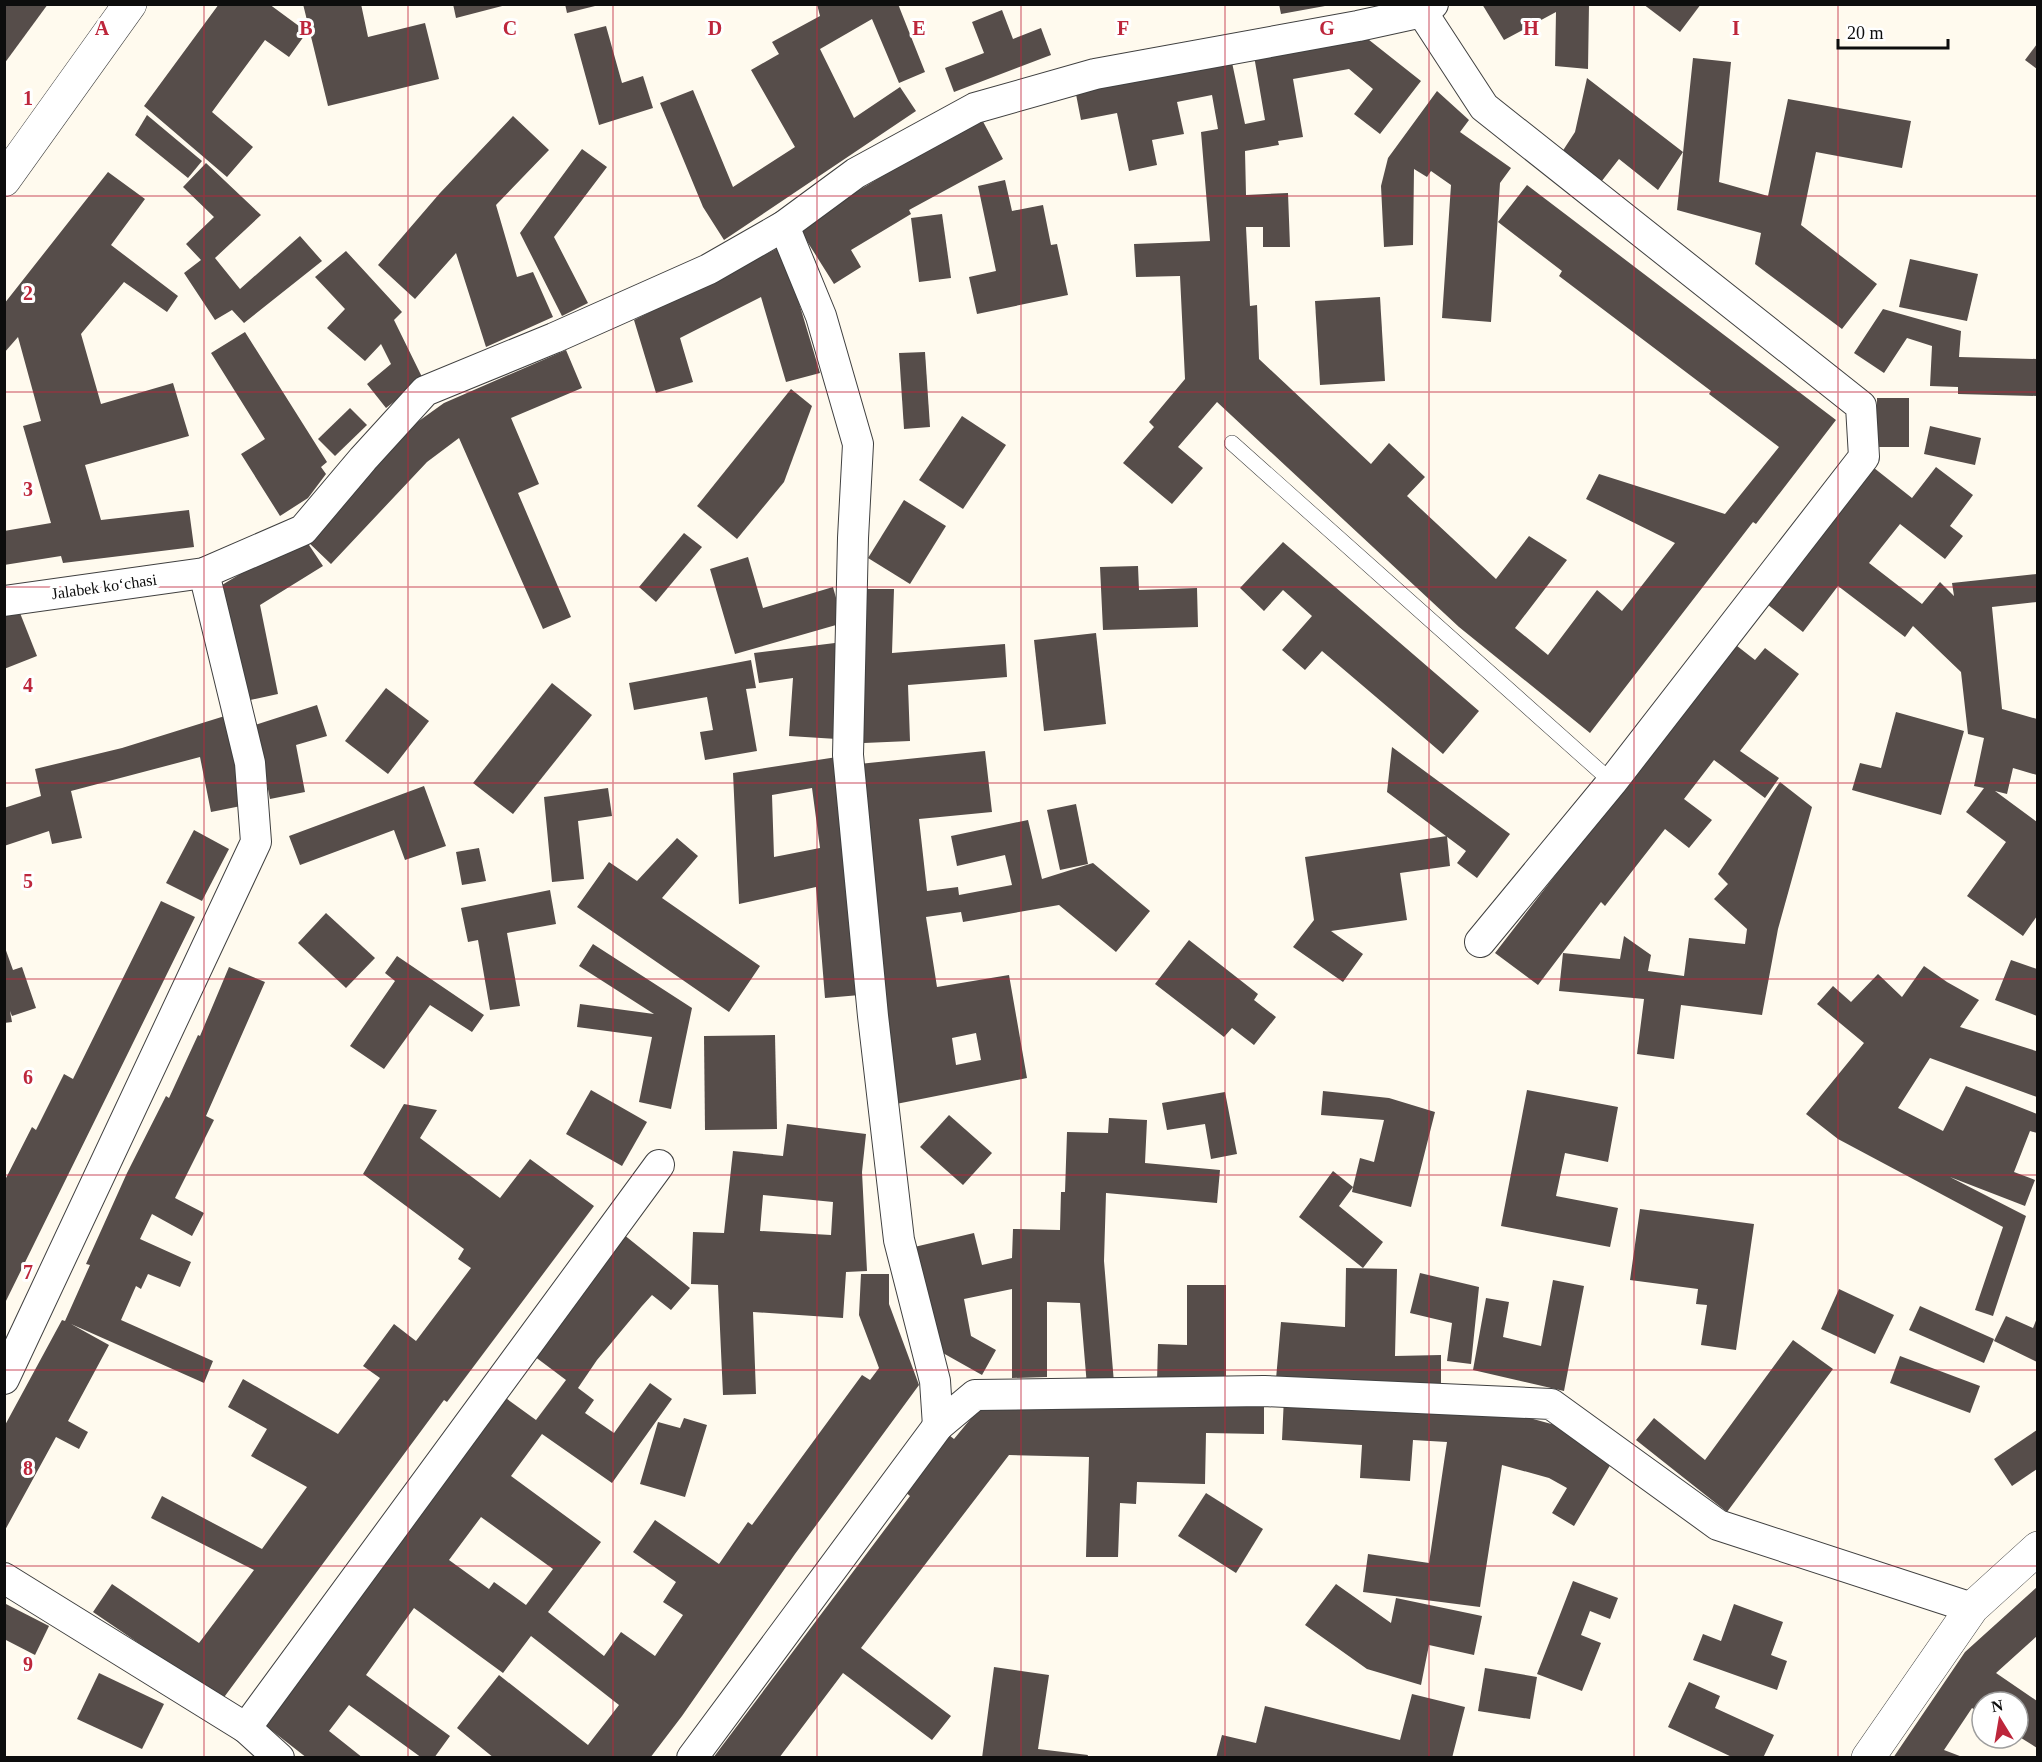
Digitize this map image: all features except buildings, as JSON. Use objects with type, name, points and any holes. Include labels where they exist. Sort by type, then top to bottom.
[{"type":"street","points":[[4,180],[130,4]]},
{"type":"street","points":[[1427,8],[1484,107],[1861,406],[1864,457],[1612,782],[1480,942]]},
{"type":"street","name":"Jalabek koʻchasi","points":[[4,601],[204,573],[303,530],[425,391],[554,338],[709,269],[784,226],[856,173],[975,108],[1095,74],[1358,26],[1427,8]]},
{"type":"street","points":[[784,226],[821,316],[858,444],[853,538],[848,754],[873,1016],[899,1240],[935,1382],[938,1426]]},
{"type":"street","points":[[4,1379],[256,842],[250,763],[204,573]]},
{"type":"street","points":[[246,1728],[659,1166]]},
{"type":"street","points":[[692,1758],[938,1426],[975,1395],[1264,1391],[1551,1404],[1718,1525],[1972,1608]]},
{"type":"street","points":[[1868,1758],[1972,1608],[2037,1548]]},
{"type":"street","points":[[4,1578],[246,1728],[279,1758]]},
{"type":"lane","points":[[1232,443],[1612,782]]}]
